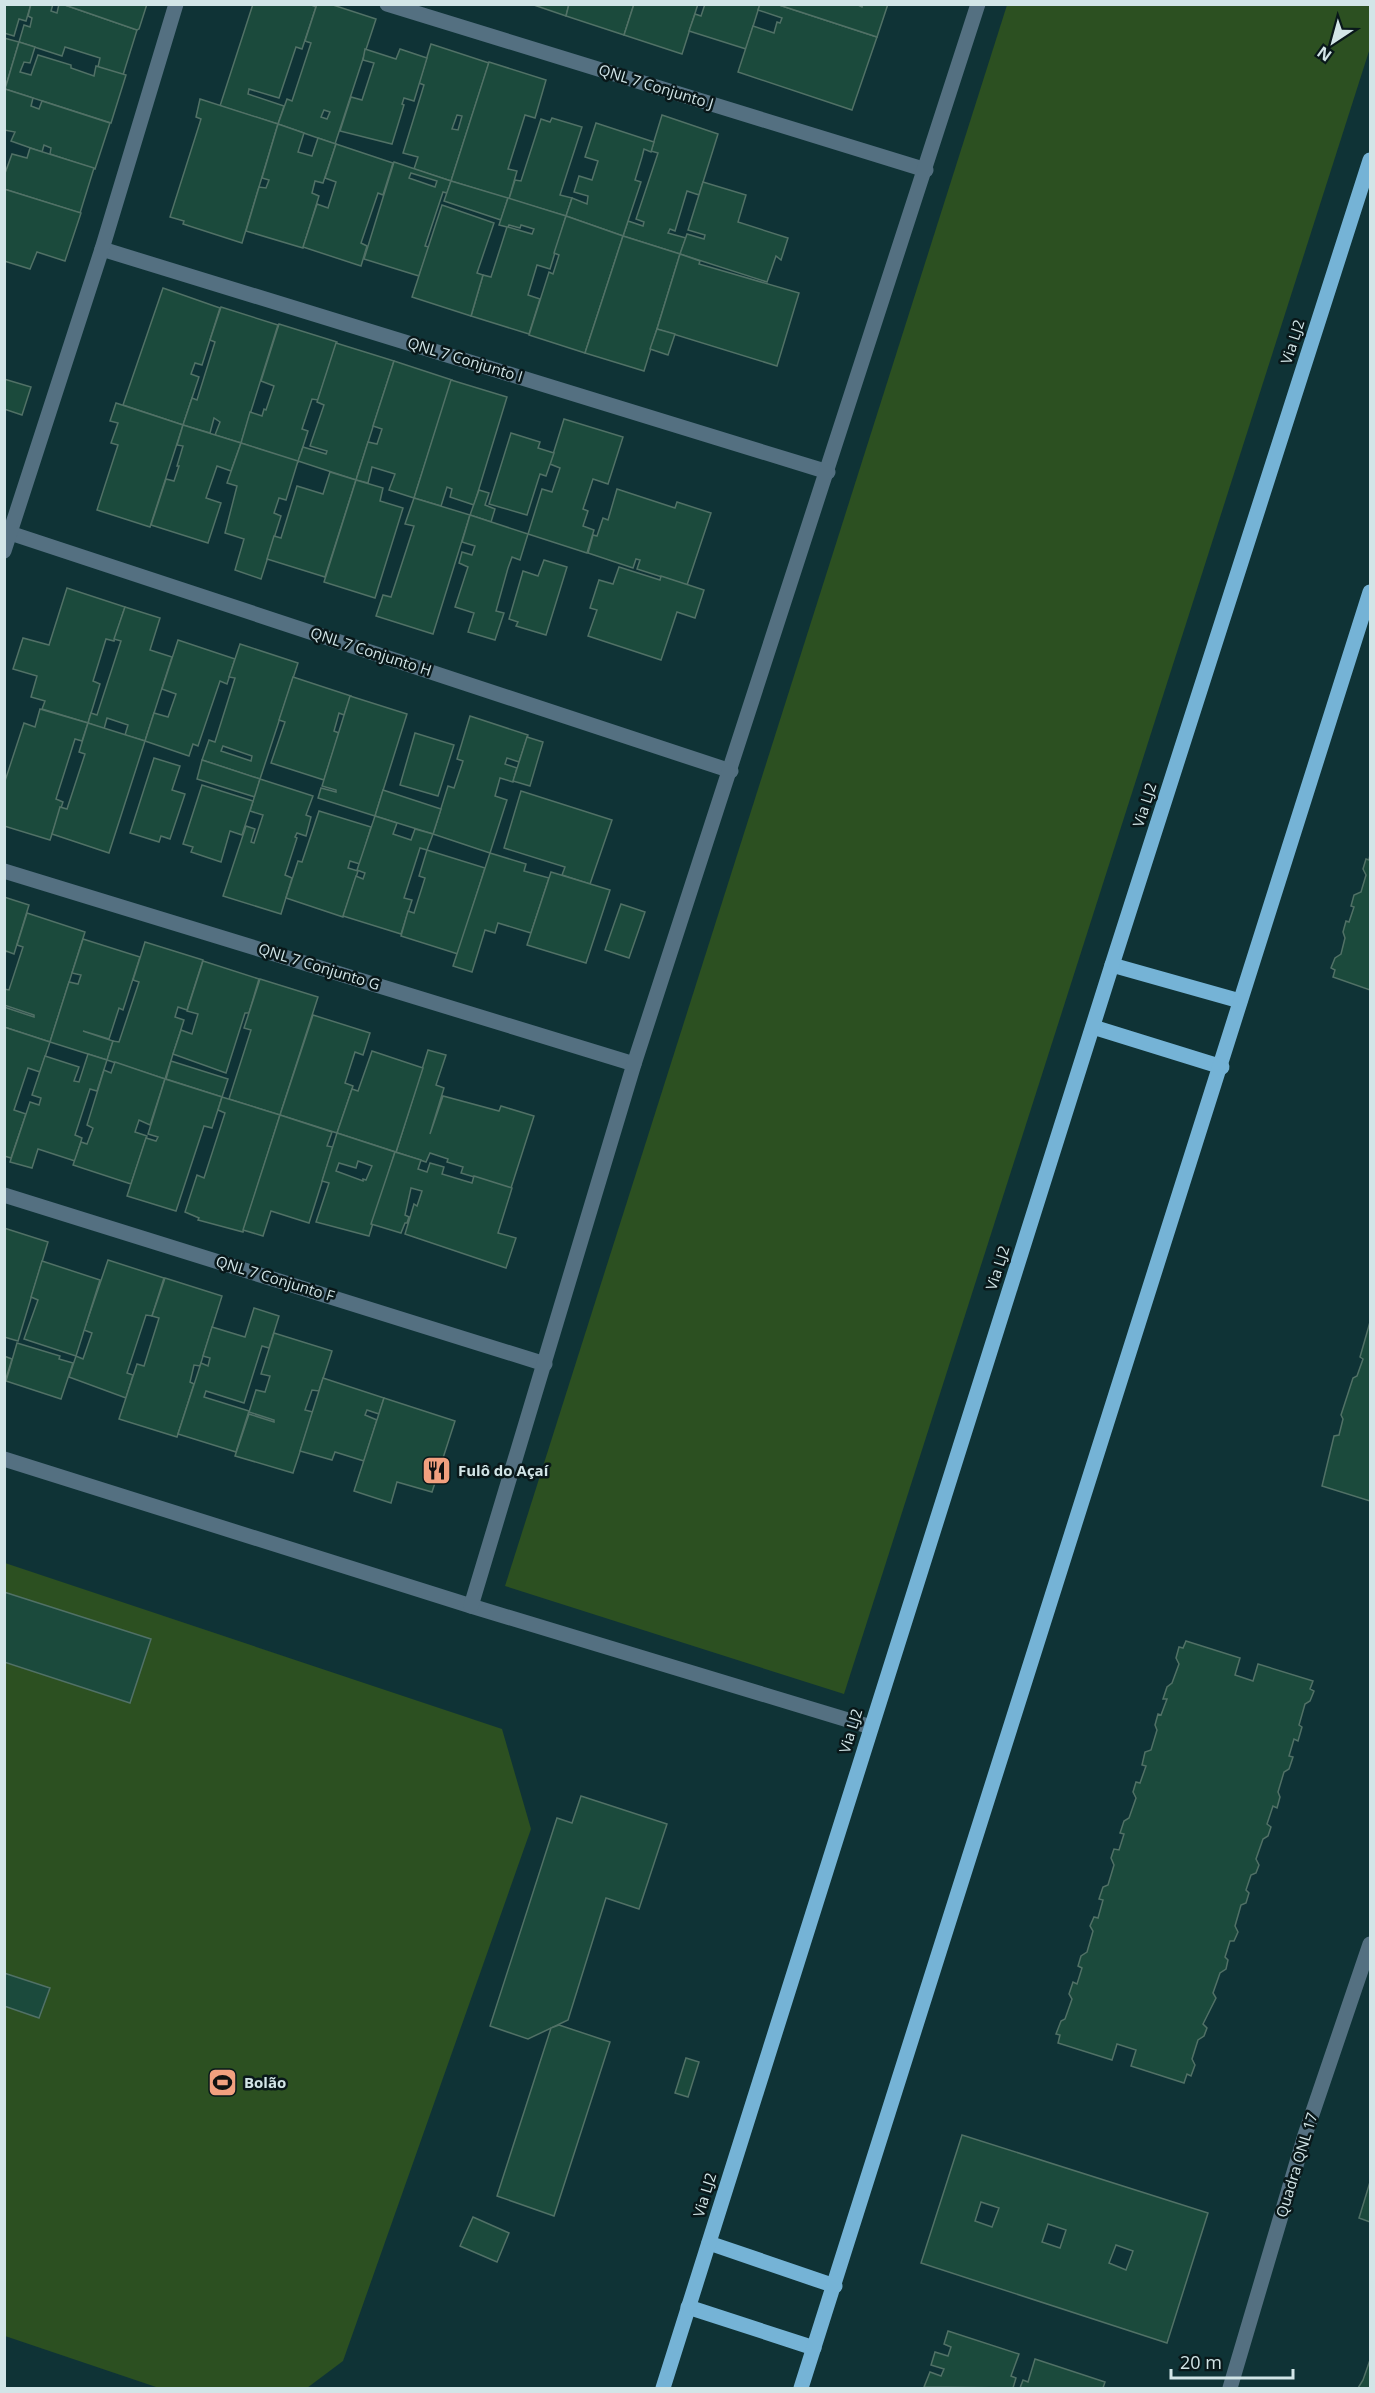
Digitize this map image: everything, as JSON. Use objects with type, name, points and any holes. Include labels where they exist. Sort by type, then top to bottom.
[{"type":"main road","name":"Via LJ2","points":[[663,2388],[1112,965],[1371,160]]},
{"type":"main road","points":[[801,2388],[1371,592]]},
{"type":"main road","points":[[1112,965],[1240,1001]]},
{"type":"main road","points":[[1093,1028],[1222,1067]]},
{"type":"main road","points":[[709,2243],[835,2286]]},
{"type":"main road","points":[[688,2307],[814,2348]]},
{"type":"street","points":[[4,551],[102,249],[176,4]]},
{"type":"street","name":"QNL 7 Conjunto J","points":[[387,4],[926,170]]},
{"type":"street","points":[[471,1606],[634,1064],[731,771],[978,4]]},
{"type":"street","name":"QNL 7 Conjunto I","points":[[102,249],[828,472]]},
{"type":"street","name":"QNL 7 Conjunto H","points":[[10,533],[731,771]]},
{"type":"street","name":"QNL 7 Conjunto G","points":[[4,871],[634,1064]]},
{"type":"street","name":"QNL 7 Conjunto F","points":[[4,1195],[545,1364]]},
{"type":"street","points":[[4,1459],[471,1606],[871,1727]]},
{"type":"street","name":"Quadra QNL 17","points":[[1230,2388],[1305,2135],[1371,1944]]},
{"type":"green space","points":[[1007,5],[1370,5],[1370,48],[844,1694],[505,1586]]},
{"type":"green space","name":"Bolão","points":[[5,1563],[502,1729],[531,1829],[343,2361],[307,2388],[159,2388],[5,2336]]},
{"type":"building","points":[[4,4],[31,4],[26,21],[19,19],[14,36],[4,33]]},
{"type":"building","points":[[31,4],[53,4],[51,11],[57,13],[59,4],[62,4],[137,30],[123,75],[98,67],[100,58],[65,47],[62,56],[19,42],[24,25],[30,27],[32,18],[28,16]]},
{"type":"building","points":[[62,4],[147,4],[137,30]]},
{"type":"building","points":[[253,4],[309,4],[316,7],[302,49],[296,47],[279,98],[249,89],[248,94],[284,106],[278,124],[220,106]]},
{"type":"building","points":[[317,4],[330,4],[376,19],[335,144],[278,124],[287,99],[292,101],[311,43],[305,41]],"holes":[[[324,110],[330,112],[327,119],[321,117]]]},
{"type":"building","points":[[531,4],[569,4],[566,16]]},
{"type":"building","points":[[569,4],[634,4],[624,35],[566,16]]},
{"type":"building","points":[[634,4],[698,4],[682,54],[624,35]]},
{"type":"building","points":[[705,4],[760,4],[746,49],[689,31],[695,14],[701,16]]},
{"type":"building","points":[[760,4],[776,4],[877,37],[852,110],[738,72],[753,26],[774,33],[777,22],[780,23],[782,18],[758,10]]},
{"type":"building","points":[[776,4],[856,4],[862,7],[863,4],[888,4],[877,37]]},
{"type":"building","points":[[4,38],[19,42],[5,89],[4,89]]},
{"type":"building","points":[[19,42],[35,47],[30,63],[24,62],[20,72],[31,75],[38,55],[71,65],[71,68],[94,76],[96,66],[126,75],[111,123],[5,89]]},
{"type":"building","points":[[431,44],[489,63],[451,181],[414,169],[418,157],[403,153],[424,85],[419,83]],"holes":[[[457,115],[462,116],[458,130],[452,129]]]},
{"type":"building","points":[[365,49],[396,59],[400,49],[427,58],[414,101],[404,98],[392,144],[340,131],[351,97],[362,100],[374,63],[363,60]]},
{"type":"building","points":[[489,62],[546,80],[535,118],[525,115],[508,169],[517,171],[509,199],[451,181]]},
{"type":"building","points":[[5,89],[33,98],[31,106],[39,109],[42,101],[110,123],[95,169],[50,154],[51,148],[44,145],[42,152],[11,141],[15,132],[4,130]]},
{"type":"building","points":[[200,99],[278,124],[242,243],[183,224],[184,221],[170,217],[201,119],[196,117]]},
{"type":"building","points":[[662,115],[718,134],[699,195],[687,191],[675,231],[670,229],[668,233],[686,238],[680,254],[623,236],[628,221],[643,226],[644,222],[636,219],[658,153],[651,151]]},
{"type":"building","points":[[552,118],[582,127],[560,195],[572,198],[566,216],[509,199],[515,180],[521,181],[541,119],[550,122]]},
{"type":"building","points":[[596,123],[654,142],[651,152],[644,149],[635,180],[641,182],[623,236],[566,216],[572,198],[587,204],[588,196],[574,192],[579,176],[592,180],[598,161],[585,157]]},
{"type":"building","points":[[278,124],[304,133],[298,152],[312,156],[318,138],[336,144],[323,183],[315,181],[312,193],[319,196],[303,248],[246,231],[259,187],[266,188],[269,180],[262,178]]},
{"type":"building","points":[[336,144],[393,163],[383,195],[378,193],[361,243],[367,246],[361,266],[303,247],[317,204],[328,208],[336,182],[325,178]]},
{"type":"building","points":[[30,148],[94,168],[80,213],[4,189],[4,176],[12,154],[27,158]]},
{"type":"building","points":[[394,162],[451,181],[447,193],[443,192],[425,246],[429,247],[419,276],[364,259]],"holes":[[[411,173],[437,181],[435,187],[409,178]]]},
{"type":"building","points":[[451,181],[508,198],[501,220],[444,201]]},
{"type":"building","points":[[703,182],[746,195],[738,222],[788,238],[781,260],[776,256],[767,282],[680,254],[687,234],[704,239],[705,235],[688,230]]},
{"type":"building","points":[[4,189],[81,213],[65,261],[37,252],[30,269],[4,261]]},
{"type":"building","points":[[508,198],[566,216],[550,269],[537,265],[528,295],[540,299],[529,334],[471,316],[483,275],[491,277],[507,227],[499,225]],"holes":[[[509,225],[520,228],[521,225],[534,229],[532,234],[508,227]]]},
{"type":"building","points":[[442,205],[494,223],[477,273],[483,275],[471,316],[412,297]]},
{"type":"building","points":[[566,216],[623,236],[585,353],[529,335],[549,272],[553,274],[559,255],[554,253]]},
{"type":"building","points":[[623,236],[680,254],[644,371],[585,353]]},
{"type":"building","points":[[680,254],[700,261],[699,264],[799,293],[777,366],[657,329]]},
{"type":"building","points":[[163,288],[220,308],[202,365],[195,363],[191,374],[199,377],[183,425],[123,405]]},
{"type":"building","points":[[221,307],[278,325],[241,443],[215,435],[220,422],[214,418],[210,433],[183,425],[192,398],[197,400],[215,342],[210,340]]},
{"type":"building","points":[[279,324],[337,342],[318,400],[312,399],[302,429],[308,431],[298,462],[241,443],[250,412],[262,416],[274,386],[261,381]]},
{"type":"building","points":[[657,329],[675,334],[668,355],[650,349]]},
{"type":"building","points":[[336,343],[394,361],[356,480],[298,461],[303,447],[326,454],[327,451],[310,446],[324,405],[317,402]]},
{"type":"building","points":[[394,361],[452,380],[414,498],[389,490],[395,474],[372,467],[368,483],[356,480],[368,442],[377,444],[382,429],[373,426]]},
{"type":"building","points":[[4,379],[31,387],[22,415],[4,409]]},
{"type":"building","points":[[451,380],[507,397],[474,505],[450,497],[452,489],[447,487],[441,506],[414,498]]},
{"type":"building","points":[[116,403],[183,425],[150,527],[97,510],[118,445],[111,443],[118,423],[110,421]]},
{"type":"building","points":[[564,419],[623,437],[608,484],[593,479],[583,509],[588,511],[583,526],[594,530],[587,553],[528,534],[542,489],[552,492],[560,468],[550,464]]},
{"type":"building","points":[[183,425],[241,443],[231,471],[217,466],[206,498],[221,503],[208,543],[151,525],[166,479],[174,481],[179,466],[177,466],[183,446],[177,445]]},
{"type":"building","points":[[511,433],[540,442],[538,448],[554,453],[546,476],[540,474],[527,515],[489,504]]},
{"type":"building","points":[[241,443],[298,461],[286,500],[279,498],[274,513],[281,516],[261,579],[235,570],[244,539],[225,533],[237,486],[227,483]]},
{"type":"building","points":[[330,472],[356,480],[325,577],[267,559],[274,536],[281,538],[297,486],[323,494]]},
{"type":"building","points":[[356,480],[383,488],[380,501],[403,508],[375,598],[324,582]]},
{"type":"building","points":[[617,489],[675,508],[677,502],[711,513],[687,585],[637,569],[640,560],[636,559],[633,568],[588,553],[593,535],[597,536],[603,518],[608,520]]},
{"type":"building","points":[[479,490],[489,493],[485,505],[495,509],[491,522],[470,515]]},
{"type":"building","points":[[414,498],[470,515],[433,634],[376,616],[383,595],[391,597],[414,526],[405,524]]},
{"type":"building","points":[[470,515],[528,534],[520,560],[512,557],[508,568],[496,611],[504,613],[495,640],[468,632],[474,613],[455,607],[468,567],[459,563],[462,552],[472,555],[475,546],[462,542]]},
{"type":"building","points":[[544,560],[567,567],[546,635],[516,626],[518,622],[509,619],[523,571],[538,576]]},
{"type":"building","points":[[619,567],[660,580],[661,576],[704,590],[695,618],[677,612],[661,660],[588,636],[597,610],[590,608],[599,580],[613,584]]},
{"type":"building","points":[[67,588],[125,607],[114,641],[106,639],[93,681],[100,684],[88,723],[42,709],[45,701],[31,697],[37,676],[13,669],[23,638],[49,645]]},
{"type":"building","points":[[125,607],[160,618],[150,650],[172,657],[145,741],[125,735],[128,725],[107,718],[104,729],[88,723],[91,713],[97,715],[121,641],[114,639]]},
{"type":"building","points":[[178,640],[235,659],[227,684],[220,681],[198,746],[193,744],[189,756],[145,741],[154,713],[168,717],[176,694],[162,689]]},
{"type":"building","points":[[240,644],[298,663],[260,779],[202,760],[209,740],[215,742],[235,678],[229,677]],"holes":[[[223,746],[252,756],[251,761],[221,751]]]},
{"type":"building","points":[[293,677],[351,696],[344,715],[339,713],[334,731],[339,733],[324,780],[271,763],[285,722],[279,720]]},
{"type":"building","points":[[350,696],[407,714],[375,816],[318,798],[321,788],[336,792],[336,790],[322,786]]},
{"type":"building","points":[[40,709],[88,723],[82,741],[75,739],[56,799],[63,802],[50,840],[4,826],[4,784],[24,723],[35,727]]},
{"type":"building","points":[[470,716],[528,735],[519,762],[507,758],[505,764],[517,768],[513,782],[500,778],[495,796],[507,800],[490,853],[433,834],[448,786],[454,788],[463,761],[457,759]]},
{"type":"building","points":[[88,723],[145,741],[109,853],[52,834],[60,807],[67,809],[85,754],[79,752]]},
{"type":"building","points":[[415,733],[454,745],[438,796],[400,785]]},
{"type":"building","points":[[527,737],[543,742],[530,786],[513,781]]},
{"type":"building","points":[[154,758],[180,766],[172,790],[185,794],[170,839],[161,836],[159,842],[130,833]]},
{"type":"building","points":[[202,760],[260,779],[255,797],[197,779]]},
{"type":"building","points":[[260,779],[313,796],[306,815],[311,817],[306,836],[297,833],[295,837],[297,838],[285,875],[292,878],[281,914],[223,896],[246,826],[255,829],[251,842],[254,843],[263,815],[250,811]]},
{"type":"building","points":[[202,785],[253,801],[242,835],[230,831],[221,862],[191,852],[193,847],[183,844]]},
{"type":"building","points":[[383,790],[441,809],[433,834],[375,816]]},
{"type":"building","points":[[521,791],[612,820],[590,884],[562,875],[565,867],[504,848]]},
{"type":"building","points":[[319,811],[371,827],[360,864],[350,861],[348,868],[358,871],[343,917],[286,898],[298,861],[302,862]]},
{"type":"building","points":[[375,816],[397,823],[393,834],[411,840],[415,829],[433,834],[427,850],[420,848],[404,898],[412,900],[401,934],[343,916],[356,876],[363,879],[365,873],[357,870]]},
{"type":"building","points":[[427,850],[485,868],[458,954],[401,936],[408,911],[414,913],[425,878],[419,876]]},
{"type":"building","points":[[490,853],[526,864],[524,871],[549,878],[531,933],[498,923],[495,933],[485,930],[472,972],[453,966]]},
{"type":"building","points":[[1370,855],[1370,990],[1333,977],[1335,970],[1331,968],[1335,958],[1341,954],[1346,921],[1349,922],[1354,907],[1351,906],[1354,895],[1361,892],[1366,875],[1363,869]]},
{"type":"building","points":[[551,872],[610,890],[586,963],[527,945]]},
{"type":"building","points":[[4,897],[29,905],[14,954],[6,951],[4,956]]},
{"type":"building","points":[[621,904],[645,912],[629,958],[605,950]]},
{"type":"building","points":[[27,913],[85,932],[50,1042],[4,1027],[4,1007],[34,1017],[34,1015],[4,1005],[4,989],[9,990],[23,947],[17,945]]},
{"type":"building","points":[[83,939],[140,957],[123,1010],[119,1008],[109,1039],[83,1031],[113,1041],[107,1060],[50,1042],[69,982],[78,984],[81,975],[72,973]]},
{"type":"building","points":[[145,942],[203,960],[187,1010],[178,1007],[175,1017],[184,1020],[165,1079],[107,1060],[113,1041],[119,1042],[139,982],[133,980]]},
{"type":"building","points":[[203,961],[259,979],[249,1013],[245,1013],[226,1073],[173,1054],[181,1030],[192,1034],[198,1014],[187,1011]]},
{"type":"building","points":[[260,979],[318,997],[280,1115],[229,1099],[251,1030],[244,1028]]},
{"type":"building","points":[[313,1015],[370,1033],[363,1055],[355,1052],[345,1083],[353,1086],[337,1133],[280,1115]]},
{"type":"building","points":[[4,1027],[50,1042],[40,1072],[28,1068],[14,1110],[26,1114],[11,1158],[4,1156]]},
{"type":"building","points":[[428,1050],[446,1055],[436,1085],[444,1088],[430,1134],[443,1096],[499,1111],[501,1106],[534,1116],[511,1188],[461,1173],[463,1167],[430,1153],[426,1162],[396,1152]]},
{"type":"building","points":[[372,1051],[423,1068],[396,1152],[337,1133],[352,1089],[358,1091]]},
{"type":"building","points":[[88,1054],[107,1060],[97,1091],[90,1089],[75,1135],[82,1138],[75,1161],[38,1149],[32,1168],[10,1162],[30,1102],[39,1105],[41,1098],[32,1095],[45,1056],[79,1067],[74,1081],[79,1082]]},
{"type":"building","points":[[171,1061],[228,1079],[222,1097],[166,1079]]},
{"type":"building","points":[[115,1062],[165,1079],[150,1125],[139,1120],[135,1132],[147,1136],[131,1184],[73,1165],[81,1142],[87,1144],[93,1128],[87,1125],[104,1070],[111,1073]]},
{"type":"building","points":[[165,1079],[222,1097],[212,1128],[204,1126],[176,1211],[127,1196],[146,1138],[156,1141],[158,1137],[148,1134]]},
{"type":"building","points":[[222,1097],[280,1115],[243,1232],[198,1220],[199,1218],[185,1212],[197,1175],[204,1178],[225,1113],[218,1110]]},
{"type":"building","points":[[280,1115],[332,1132],[327,1146],[333,1147],[309,1223],[271,1211],[263,1236],[243,1230]]},
{"type":"building","points":[[337,1133],[395,1152],[369,1236],[316,1222],[329,1183],[322,1181]],"holes":[[[358,1161],[372,1166],[366,1180],[363,1179],[363,1181],[336,1171],[339,1163],[356,1168]]]},
{"type":"building","points":[[395,1152],[421,1160],[418,1169],[427,1172],[430,1163],[444,1167],[442,1174],[472,1183],[474,1176],[512,1188],[498,1233],[516,1238],[506,1268],[405,1234],[414,1204],[417,1206],[422,1191],[411,1188],[405,1215],[409,1217],[401,1233],[371,1224]]},
{"type":"building","points":[[4,1228],[48,1242],[18,1341],[4,1337]]},
{"type":"building","points":[[108,1260],[164,1278],[152,1316],[146,1315],[127,1373],[133,1375],[126,1398],[69,1377],[76,1356],[83,1359],[92,1333],[84,1330]]},
{"type":"building","points":[[42,1261],[100,1280],[76,1356],[24,1339],[38,1300],[31,1297]]},
{"type":"building","points":[[165,1278],[222,1296],[200,1366],[194,1365],[190,1382],[194,1384],[177,1437],[119,1419],[137,1364],[144,1366],[159,1318],[152,1316]]},
{"type":"building","points":[[254,1308],[279,1316],[269,1348],[262,1346],[244,1403],[206,1391],[204,1397],[249,1411],[236,1452],[178,1434],[201,1363],[208,1366],[210,1358],[203,1356],[212,1327],[245,1337]]},
{"type":"building","points":[[1370,1322],[1370,1501],[1322,1486],[1334,1436],[1339,1435],[1343,1419],[1341,1415],[1353,1378],[1357,1376],[1363,1359],[1360,1357]]},
{"type":"building","points":[[274,1333],[332,1351],[319,1391],[312,1390],[305,1410],[313,1412],[293,1473],[235,1456],[249,1414],[274,1422],[274,1420],[249,1412],[256,1390],[265,1392],[270,1376],[261,1374]]},
{"type":"building","points":[[17,1343],[60,1356],[59,1359],[73,1363],[61,1399],[6,1381]]},
{"type":"building","points":[[4,1356],[12,1359],[4,1385]]},
{"type":"building","points":[[323,1378],[384,1398],[379,1414],[367,1410],[365,1415],[377,1420],[364,1461],[335,1452],[332,1460],[300,1451]]},
{"type":"building","points":[[384,1398],[455,1421],[432,1492],[397,1482],[391,1503],[354,1491]]},
{"type":"building","points":[[4,1592],[151,1639],[130,1703],[4,1662]]},
{"type":"building","points":[[1186,1641],[1240,1658],[1235,1675],[1253,1681],[1258,1664],[1313,1681],[1310,1689],[1314,1691],[1310,1701],[1305,1704],[1299,1725],[1302,1727],[1298,1741],[1294,1739],[1289,1756],[1293,1757],[1289,1769],[1284,1772],[1278,1792],[1280,1797],[1277,1808],[1273,1806],[1267,1824],[1271,1827],[1268,1836],[1263,1839],[1256,1859],[1259,1865],[1256,1873],[1251,1875],[1246,1890],[1249,1893],[1246,1903],[1241,1905],[1235,1926],[1238,1932],[1234,1941],[1230,1941],[1225,1957],[1228,1960],[1226,1969],[1220,1973],[1213,1993],[1216,1998],[1203,2024],[1207,2028],[1204,2036],[1198,2040],[1192,2059],[1195,2065],[1191,2076],[1187,2074],[1184,2083],[1131,2066],[1136,2050],[1117,2044],[1112,2060],[1058,2043],[1060,2035],[1056,2034],[1061,2021],[1065,2019],[1072,1999],[1069,1994],[1073,1982],[1077,1984],[1082,1968],[1078,1966],[1081,1956],[1087,1952],[1093,1931],[1090,1926],[1094,1917],[1098,1918],[1103,1900],[1099,1899],[1103,1887],[1108,1885],[1114,1865],[1111,1858],[1114,1849],[1119,1850],[1124,1834],[1120,1833],[1124,1821],[1129,1818],[1136,1798],[1133,1792],[1136,1782],[1140,1783],[1146,1766],[1142,1765],[1145,1752],[1151,1750],[1157,1730],[1155,1725],[1158,1714],[1161,1715],[1167,1699],[1163,1699],[1167,1687],[1172,1683],[1179,1664],[1176,1658],[1179,1647],[1183,1648]]},
{"type":"building","points":[[581,1796],[667,1824],[639,1909],[606,1898],[568,2020],[528,2039],[490,2026],[557,1818],[572,1823]]},
{"type":"building","points":[[4,1973],[50,1988],[39,2018],[4,2006]]},
{"type":"building","points":[[559,2025],[610,2042],[554,2216],[497,2196],[551,2028]]},
{"type":"building","points":[[686,2058],[699,2062],[688,2097],[675,2093]]},
{"type":"building","points":[[962,2135],[1208,2213],[1167,2343],[921,2263]],"holes":[[[981,2202],[999,2208],[992,2227],[975,2221]],[[1048,2224],[1066,2230],[1060,2248],[1042,2242]],[[1116,2245],[1133,2251],[1126,2270],[1109,2263]]]},
{"type":"building","points":[[1370,2182],[1370,2222],[1359,2218]]},
{"type":"building","points":[[473,2217],[509,2233],[497,2262],[460,2246]]},
{"type":"building","points":[[948,2331],[1019,2354],[1011,2376],[1016,2378],[1013,2388],[924,2387],[930,2372],[941,2376],[944,2369],[931,2365],[935,2352],[948,2356],[951,2347],[944,2344]]},
{"type":"building","points":[[1035,2359],[1105,2382],[1103,2388],[1020,2388],[1023,2380],[1028,2382]]},
{"type":"building","points":[[1370,2360],[1370,2388],[1358,2388],[1363,2380]]},
{"type":"place","name":"Fulô do Açaí","points":[[437,1471]]},
{"type":"place","name":"Bolão","points":[[223,2083]]}]
